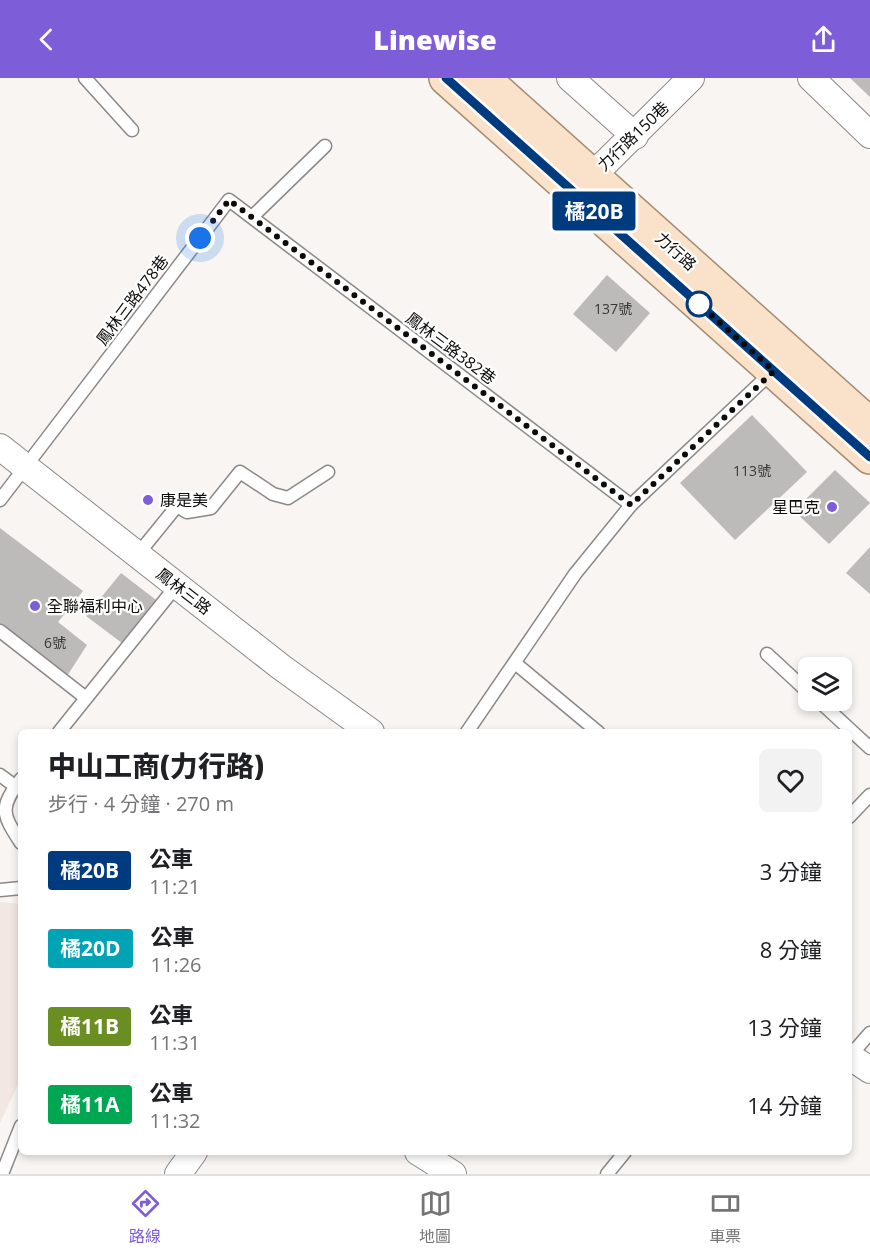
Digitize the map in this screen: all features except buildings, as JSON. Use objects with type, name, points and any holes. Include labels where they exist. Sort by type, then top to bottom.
[{"type":"main road","name":"力行路","points":[[446,78],[583,185],[870,424]]},
{"type":"main road","name":"力行路","points":[[483,78],[583,185],[774,371],[870,457]]},
{"type":"street","points":[[570,78],[635,135]]},
{"type":"street","name":"力行路150巷","points":[[583,185],[691,78]]},
{"type":"street","points":[[811,78],[870,135]]},
{"type":"street","name":"鳳林三路","points":[[0,447],[281,667],[367,729]]},
{"type":"street","points":[[852,1058],[870,1070]]},
{"type":"street","points":[[178,1174],[192,1155]]},
{"type":"street","points":[[423,1155],[453,1174]]},
{"type":"lane","points":[[86,78],[132,130]]},
{"type":"lane","points":[[252,217],[325,146]]},
{"type":"lane","name":"鳳林三路478巷","points":[[25,466],[229,200],[252,217]]},
{"type":"lane","name":"鳳林三路382巷","points":[[252,217],[631,505]]},
{"type":"lane","points":[[469,729],[575,574],[631,505],[774,371]]},
{"type":"lane","points":[[0,500],[25,466]]},
{"type":"lane","points":[[138,554],[177,506],[188,512],[211,508],[240,472],[273,494],[288,498],[328,472]]},
{"type":"lane","points":[[61,729],[177,585]]},
{"type":"lane","points":[[0,631],[86,698]]},
{"type":"lane","points":[[767,654],[798,683]]},
{"type":"lane","points":[[515,663],[594,729]]},
{"type":"lane","points":[[830,711],[849,729]]},
{"type":"lane","points":[[852,731],[870,748]]},
{"type":"lane","points":[[0,776],[18,783],[8,795],[4,806],[5,817],[18,838]]},
{"type":"lane","points":[[852,814],[870,795]]},
{"type":"lane","points":[[0,890],[18,888]]},
{"type":"lane","points":[[852,1053],[870,1033]]},
{"type":"lane","points":[[2,1174],[18,1134]]},
{"type":"lane","points":[[607,1174],[623,1155]]},
{"type":"shaded area","points":[[0,902],[18,904],[18,1084],[0,1123]]},
{"type":"bus line","name":"橘20B","points":[[446,78],[870,457]]},
{"type":"place","name":"康是美","points":[[148,500]]},
{"type":"place","name":"星巴克","points":[[832,507]]},
{"type":"place","name":"全聯福利中心","points":[[35,606]]},
{"type":"route","points":[[200,238],[229,200],[631,505],[774,371],[699,304]]}]
